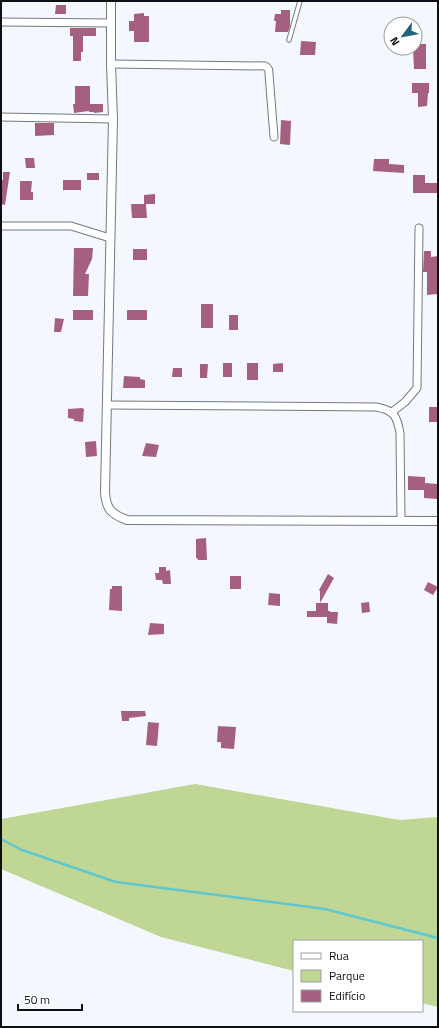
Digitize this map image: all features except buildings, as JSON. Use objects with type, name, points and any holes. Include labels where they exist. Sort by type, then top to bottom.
[{"type":"street","points":[[111,1],[113,119],[106,405],[107,506],[117,516],[127,520],[438,521]]},
{"type":"street","points":[[1,22],[111,22]]},
{"type":"street","points":[[111,64],[265,66],[267,67],[269,74],[274,137]]},
{"type":"street","points":[[1,117],[113,119]]},
{"type":"street","points":[[1,226],[71,226],[110,238]]},
{"type":"street","points":[[392,412],[405,402],[417,388],[419,228]]},
{"type":"street","points":[[106,405],[386,408],[392,412],[398,422],[400,433],[401,520]]},
{"type":"lane","points":[[288,40],[300,1]]},
{"type":"green space","points":[[195,784],[400,820],[438,817],[438,1007],[423,1003],[423,940],[293,940],[293,971],[161,937],[1,869],[1,819]]},
{"type":"waterway","points":[[1,839],[22,850],[116,882],[325,909],[438,938]]}]
